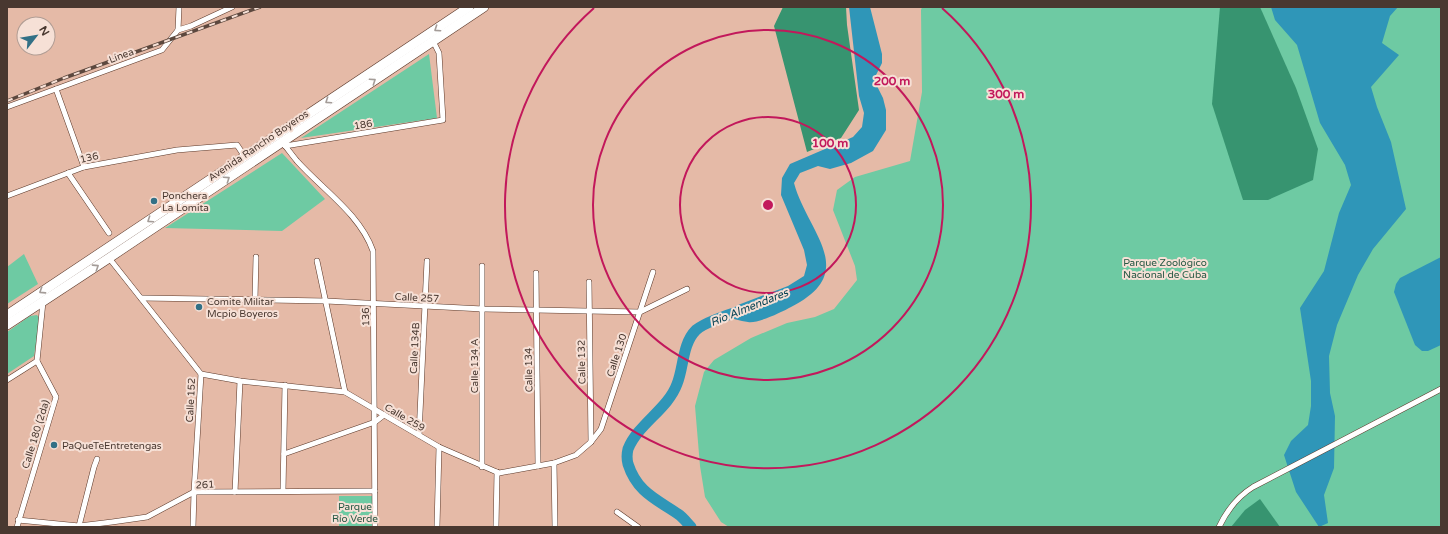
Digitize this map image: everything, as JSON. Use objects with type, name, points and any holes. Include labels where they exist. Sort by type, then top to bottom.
[{"type":"highway","name":"Avenida Rancho Boyeros","points":[[7,315],[469,7]]},
{"type":"highway","name":"Avenida Rancho Boyeros","points":[[7,325],[284,144],[484,7]]},
{"type":"street","points":[[179,7],[178,30],[191,26],[232,7]]},
{"type":"street","name":"Línea","points":[[7,108],[162,50],[178,30]]},
{"type":"street","name":"186","points":[[284,144],[443,120],[439,53],[433,41]]},
{"type":"street","points":[[56,89],[84,167]]},
{"type":"street","name":"136","points":[[284,144],[297,161],[340,204],[368,238],[373,251],[375,527]]},
{"type":"street","name":"136","points":[[7,196],[84,167],[177,150],[237,145],[245,157]]},
{"type":"street","points":[[68,173],[109,233]]},
{"type":"street","points":[[255,299],[256,257]]},
{"type":"street","name":"Calle 152","points":[[110,258],[201,374],[193,527]]},
{"type":"street","points":[[317,261],[345,392]]},
{"type":"street","name":"Calle 134B","points":[[419,435],[427,261]]},
{"type":"street","name":"Calle 134 A","points":[[482,266],[482,467]]},
{"type":"street","name":"Calle 130","points":[[591,442],[601,429],[653,272]]},
{"type":"street","name":"Calle 134","points":[[536,273],[538,466]]},
{"type":"street","name":"Calle 132","points":[[588,282],[591,442]]},
{"type":"street","name":"Calle 257","points":[[141,298],[255,299],[374,303],[483,309],[640,312],[687,288]]},
{"type":"street","points":[[7,380],[37,361],[44,302]]},
{"type":"street","name":"Calle 180 (2da)","points":[[17,527],[56,397],[37,361]]},
{"type":"street","name":"Calle 259","points":[[201,374],[240,381],[345,392],[439,447],[482,467],[499,473],[554,463],[576,455],[591,442]]},
{"type":"street","points":[[235,492],[240,381]]},
{"type":"street","points":[[283,491],[284,385]]},
{"type":"street","points":[[1219,527],[1231,505],[1243,494],[1270,478],[1441,389]]},
{"type":"street","points":[[284,454],[375,422],[384,414]]},
{"type":"street","points":[[437,527],[439,447]]},
{"type":"street","points":[[79,526],[94,467],[98,459]]},
{"type":"street","points":[[554,463],[555,527]]},
{"type":"street","points":[[496,527],[497,472]]},
{"type":"street","name":"261","points":[[18,520],[79,526],[112,522],[147,516],[194,492],[375,491]]},
{"type":"street","points":[[617,512],[638,527]]},
{"type":"green space","points":[[783,7],[846,7],[847,25],[859,110],[841,138],[807,152],[774,26]]},
{"type":"green space","name":"Parque Zoológico Nacional de Cuba","points":[[922,7],[1441,7],[1441,527],[729,527],[721,522],[705,497],[700,466],[695,406],[704,372],[714,360],[751,338],[787,323],[815,317],[834,309],[857,280],[855,266],[833,210],[837,190],[855,177],[910,161],[922,92]]},
{"type":"green space","points":[[1220,7],[1260,7],[1296,88],[1318,149],[1313,180],[1268,200],[1243,200],[1212,104]]},
{"type":"green space","points":[[429,54],[437,118],[301,138]]},
{"type":"green space","points":[[282,153],[325,199],[282,231],[165,228]]},
{"type":"green space","points":[[24,254],[38,284],[7,304],[7,267]]},
{"type":"green space","points":[[37,315],[40,319],[34,356],[7,374],[7,332],[30,316]]},
{"type":"green space","name":"Parque Río Verde","points":[[339,496],[372,496],[372,527],[339,527]]},
{"type":"green space","points":[[1260,499],[1280,527],[1231,527],[1245,510]]},
{"type":"water","points":[[849,7],[870,7],[882,54],[882,63],[876,75],[876,84],[883,98],[886,110],[886,130],[873,151],[851,163],[830,169],[818,166],[800,173],[794,183],[800,201],[824,250],[826,265],[823,280],[812,294],[787,309],[757,321],[745,322],[724,316],[738,305],[788,286],[804,276],[807,265],[804,250],[781,195],[782,178],[790,164],[853,137],[862,127],[864,113],[859,96]]},
{"type":"water","points":[[1271,7],[1398,7],[1390,16],[1382,43],[1399,55],[1371,87],[1391,142],[1406,209],[1373,249],[1358,275],[1337,325],[1329,356],[1330,393],[1335,416],[1334,468],[1324,495],[1328,523],[1319,527],[1296,492],[1284,455],[1291,441],[1308,425],[1311,406],[1311,381],[1300,308],[1324,271],[1339,213],[1351,185],[1345,165],[1320,123],[1297,45],[1275,20]]},
{"type":"water","points":[[1441,257],[1441,345],[1428,351],[1422,351],[1415,345],[1394,292],[1396,284],[1400,278]]},
{"type":"waterway","name":"Río Almendares","points":[[691,527],[680,515],[648,494],[637,482],[628,464],[628,449],[639,432],[673,393],[691,336],[696,330],[704,325],[737,312]]},
{"type":"railway","points":[[7,101],[64,78],[260,7]]},
{"type":"place","name":"Ponchera La Lomita","points":[[154,201]]},
{"type":"place","name":"Comite Militar Mcpio Boyeros","points":[[199,307]]},
{"type":"place","name":"PaQueTeEntretengas","points":[[54,445]]}]
